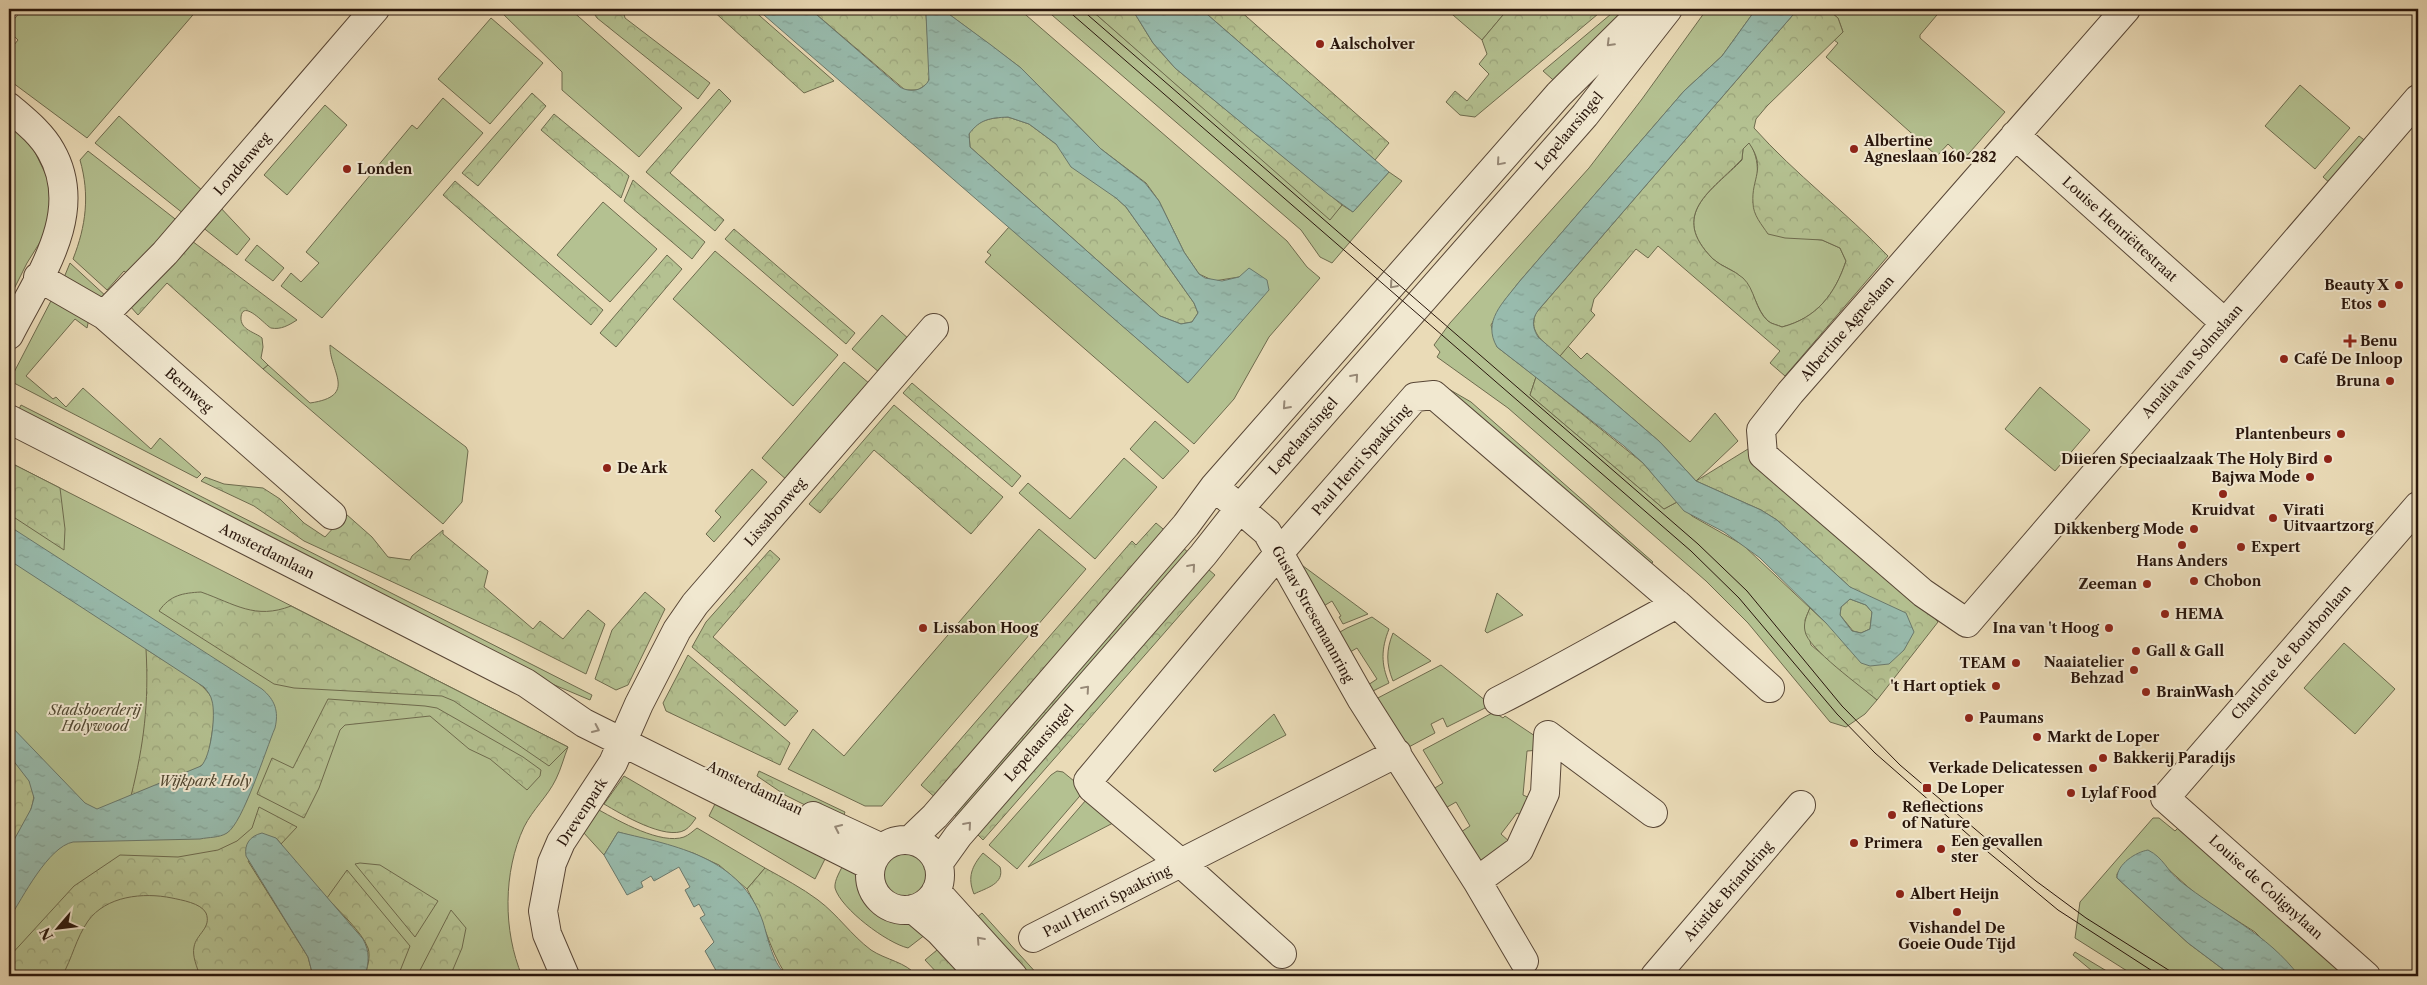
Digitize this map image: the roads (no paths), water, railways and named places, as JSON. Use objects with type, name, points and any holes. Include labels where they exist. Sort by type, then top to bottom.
[{"type":"street","name":"Londenweg","points":[[104,315],[165,253],[375,9]]},
{"type":"street","points":[[910,840],[935,816],[1186,525],[1214,487],[1559,94],[1645,9]]},
{"type":"street","name":"Lepelaarsingel","points":[[938,864],[962,832],[1203,555],[1240,508],[1585,115],[1668,9]]},
{"type":"street","name":"Albertine Agneslaan","points":[[1967,623],[1923,593],[1763,455],[1761,430],[1790,393],[2126,9]]},
{"type":"street","name":"Amalia van Solmslaan","points":[[1967,623],[2418,99]]},
{"type":"street","points":[[9,107],[34,128],[51,150],[60,173],[64,194],[64,215],[54,246],[9,335]]},
{"type":"street","name":"Louise Henriëttestraat","points":[[2015,135],[2225,323]]},
{"type":"street","name":"Bernweg","points":[[38,277],[104,315],[332,515]]},
{"type":"street","name":"Lissabonweg","points":[[626,735],[687,614],[934,328]]},
{"type":"street","name":"Paul Henri Spaakring","points":[[1282,954],[1182,864],[1092,788],[1088,781],[1279,553],[1415,397],[1434,395],[1677,604],[1770,688]]},
{"type":"street","name":"Amsterdamlaan","points":[[9,419],[526,683],[557,702],[571,716],[626,735],[876,857]]},
{"type":"street","name":"Gustav Stresemannring","points":[[1214,487],[1267,532],[1362,700],[1477,881],[1524,961]]},
{"type":"street","name":"Charlotte de Bourbonlaan","points":[[2165,798],[2418,506]]},
{"type":"street","points":[[1498,701],[1539,681],[1611,639],[1677,604]]},
{"type":"street","name":"Drevenpark","points":[[565,976],[550,941],[543,911],[552,863],[561,842],[626,735]]},
{"type":"street","points":[[1477,881],[1519,850],[1545,793],[1548,735],[1653,813]]},
{"type":"street","points":[[1182,864],[1397,753]]},
{"type":"street","name":"Louise de Colignylaan","points":[[2165,798],[2366,976]]},
{"type":"street","name":"Aristide Briandring","points":[[1655,976],[1801,805]]},
{"type":"street","points":[[910,840],[927,848],[938,864],[940,877],[936,891],[927,902],[913,909],[895,909],[880,900],[871,884],[876,857],[896,841],[910,840]]},
{"type":"street","name":"Paul Henri Spaakring","points":[[1033,938],[1182,864]]},
{"type":"street","points":[[936,891],[1013,976]]},
{"type":"street","points":[[913,909],[939,931],[981,976]]},
{"type":"water","points":[[757,9],[810,9],[900,87],[916,90],[923,87],[929,80],[926,14],[923,9],[942,9],[1021,68],[1101,149],[1145,183],[1159,201],[1184,252],[1199,274],[1205,278],[1222,281],[1239,277],[1249,268],[1267,280],[1269,290],[1188,383]],"holes":[[[1008,117],[1029,124],[1056,144],[1071,167],[1126,207],[1194,303],[1198,313],[1192,322],[1181,324],[1160,316],[970,147],[969,134],[977,125],[986,120]]]},
{"type":"water","points":[[1132,9],[1201,9],[1389,172],[1353,212],[1328,194],[1175,68],[1153,43]]},
{"type":"water","points":[[1756,9],[1798,9],[1541,307],[1534,318],[1534,329],[1538,337],[1660,442],[1696,481],[1761,510],[1777,520],[1850,587],[1906,613],[1914,632],[1904,650],[1889,664],[1870,666],[1861,663],[1826,623],[1760,558],[1724,532],[1684,511],[1643,463],[1497,347],[1493,338],[1492,329],[1496,313],[1519,282],[1684,91],[1722,56]],"holes":[[[1850,599],[1866,605],[1872,612],[1870,629],[1861,633],[1852,631],[1840,615],[1841,607]]]},
{"type":"water","points":[[9,526],[262,689],[273,702],[276,716],[275,728],[254,785],[240,815],[227,833],[217,837],[200,839],[73,842],[54,853],[45,863],[9,919],[9,849],[31,809],[34,798],[29,781],[9,755],[9,724],[85,803],[97,809],[201,766],[208,754],[210,745],[213,707],[209,693],[204,687],[9,560]]},
{"type":"water","points":[[618,832],[684,849],[723,869],[739,882],[753,900],[763,922],[778,966],[788,976],[720,976],[705,951],[714,942],[700,918],[705,915],[699,904],[694,907],[685,890],[690,887],[679,867],[654,881],[651,876],[641,882],[643,887],[627,895],[604,855]]},
{"type":"water","points":[[262,833],[276,838],[363,939],[368,957],[365,976],[313,976],[308,957],[246,856],[246,848],[249,841],[254,836]]},
{"type":"water","points":[[2148,850],[2158,857],[2180,881],[2195,893],[2243,925],[2273,948],[2299,976],[2232,976],[2188,943],[2117,878],[2120,868],[2128,860],[2138,853]]},
{"type":"tram line","points":[[1066,9],[1691,551],[1739,598],[1837,714],[1875,753],[1988,852],[2058,910],[2160,976]]},
{"type":"tram line","points":[[1081,9],[1698,544],[1747,591],[1842,706],[1900,765],[2036,881],[2086,918],[2178,976]]},
{"type":"place","name":"Aalscholver","points":[[1320,44]]},
{"type":"place","name":"Albertine Agneslaan 160-282","points":[[1854,149]]},
{"type":"place","name":"Londen","points":[[347,169]]},
{"type":"place","name":"Beauty X","points":[[2399,285]]},
{"type":"place","name":"Etos","points":[[2382,304]]},
{"type":"place","name":"Benu","points":[[2350,341]]},
{"type":"place","name":"Café De Inloop","points":[[2284,359]]},
{"type":"place","name":"Bruna","points":[[2390,381]]},
{"type":"place","name":"Plantenbeurs","points":[[2341,434]]},
{"type":"place","name":"Diieren Speciaalzaak The Holy Bird","points":[[2328,459]]},
{"type":"place","name":"De Ark","points":[[607,468]]},
{"type":"place","name":"Bajwa Mode","points":[[2310,477]]},
{"type":"place","name":"Kruidvat","points":[[2223,494]]},
{"type":"place","name":"Virati Uitvaartzorg","points":[[2273,518]]},
{"type":"place","name":"Dikkenberg Mode","points":[[2194,529]]},
{"type":"place","name":"Hans Anders","points":[[2182,545]]},
{"type":"place","name":"Expert","points":[[2241,547]]},
{"type":"place","name":"Chobon","points":[[2194,581]]},
{"type":"place","name":"Zeeman","points":[[2147,584]]},
{"type":"place","name":"HEMA","points":[[2165,614]]},
{"type":"place","name":"Lissabon Hoog","points":[[923,628]]},
{"type":"place","name":"Ina van 't Hoog","points":[[2109,628]]},
{"type":"place","name":"Gall & Gall","points":[[2136,651]]},
{"type":"place","name":"TEAM","points":[[2016,663]]},
{"type":"place","name":"Naaiatelier Behzad","points":[[2134,670]]},
{"type":"place","name":"'t Hart optiek","points":[[1996,686]]},
{"type":"place","name":"BrainWash","points":[[2146,692]]},
{"type":"place","name":"Paumans","points":[[1969,718]]},
{"type":"place","name":"Markt de Loper","points":[[2037,737]]},
{"type":"place","name":"Bakkerij Paradijs","points":[[2103,758]]},
{"type":"place","name":"Verkade Delicatessen","points":[[2093,768]]},
{"type":"place","name":"De Loper","points":[[1927,788]]},
{"type":"place","name":"Lylaf Food","points":[[2071,793]]},
{"type":"place","name":"Reflections of Nature","points":[[1892,815]]},
{"type":"place","name":"Primera","points":[[1854,843]]},
{"type":"place","name":"Een gevallen ster","points":[[1941,849]]},
{"type":"place","name":"Albert Heijn","points":[[1900,894]]},
{"type":"place","name":"Vishandel De Goeie Oude Tijd","points":[[1957,912]]},
{"type":"park label","name":"Stadsboerderij Holywood","points":[[95,718]]},
{"type":"park label","name":"Wijkpark Holy","points":[[205,781]]}]
